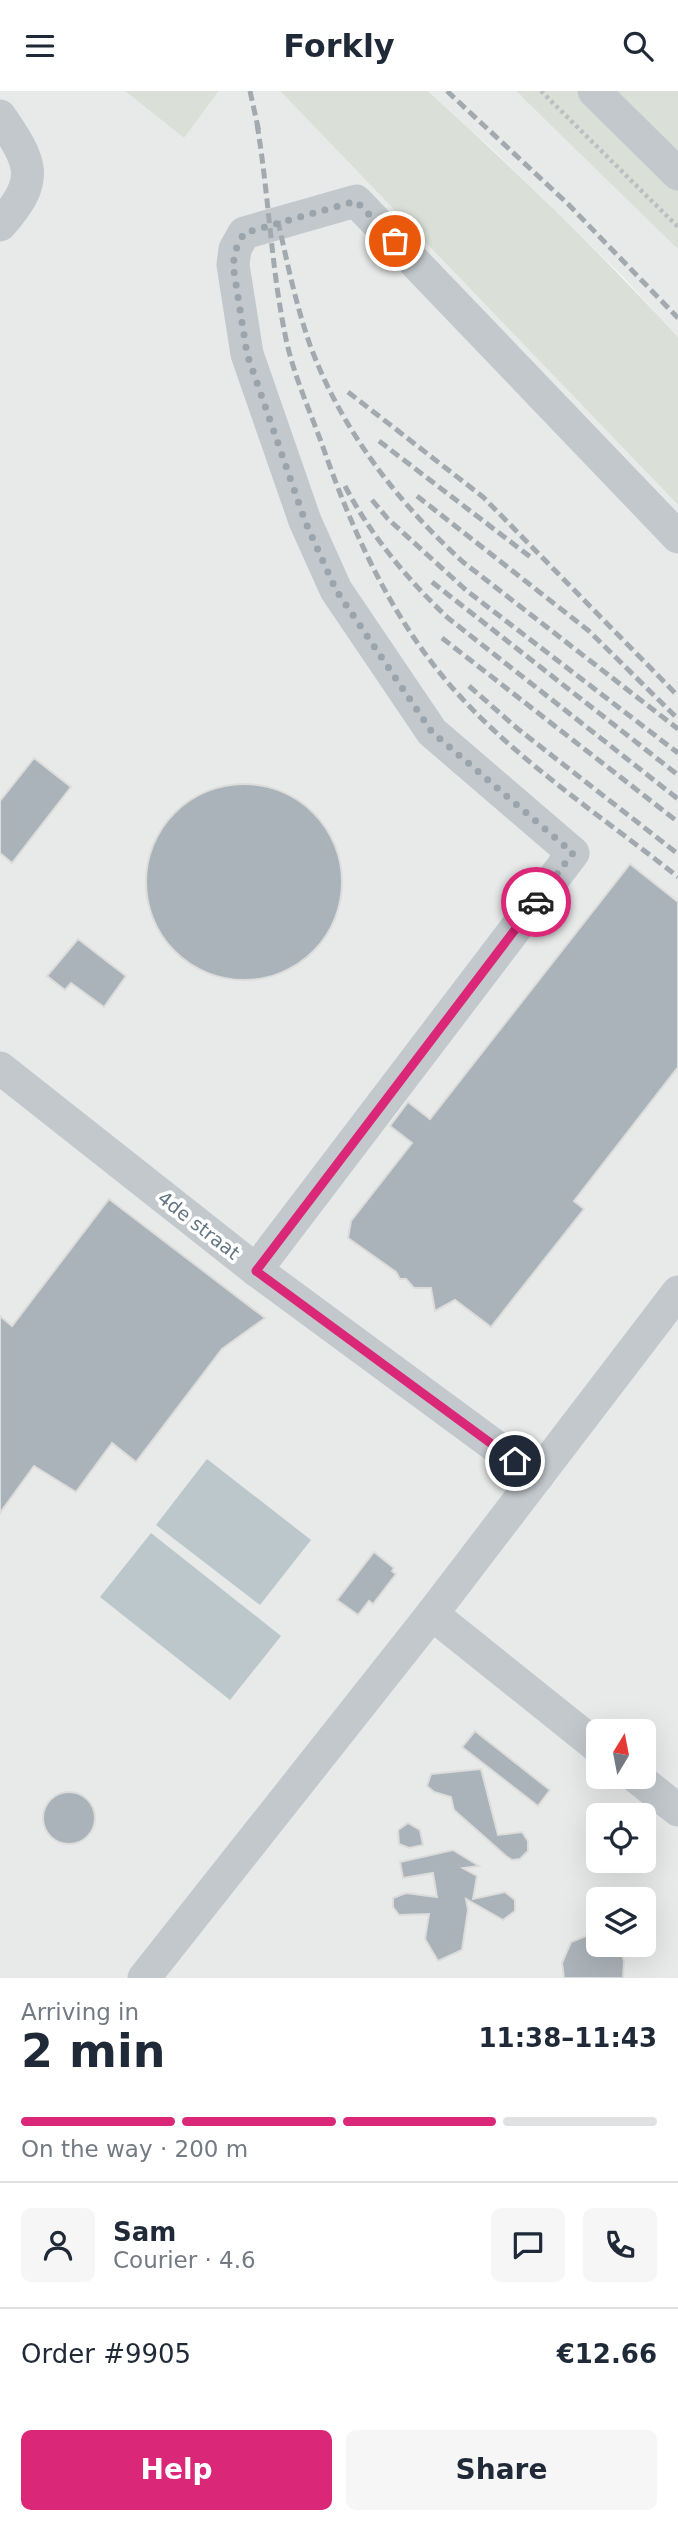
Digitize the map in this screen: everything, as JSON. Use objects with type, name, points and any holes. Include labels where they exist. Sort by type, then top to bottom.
[{"type":"street","points":[[594,91],[678,174]]},
{"type":"street","points":[[0,116],[25,152],[27,181],[20,203],[0,225]]},
{"type":"street","points":[[256,1271],[573,853],[432,732],[336,590],[300,509],[247,354],[233,265],[236,249],[244,233],[356,201],[678,537]]},
{"type":"street","name":"4de straat","points":[[0,1068],[256,1271],[537,1477]]},
{"type":"street","points":[[144,1978],[432,1614],[678,1292]]},
{"type":"street","points":[[432,1614],[586,1737]]},
{"type":"street","points":[[651,1789],[678,1811]]},
{"type":"path","points":[[541,91],[678,227]]},
{"type":"shaded area","points":[[0,91],[125,91],[184,138],[219,91],[280,91],[678,505],[678,1978],[0,1978]]},
{"type":"shaded area","points":[[125,91],[219,91],[184,138]]},
{"type":"shaded area","points":[[280,91],[428,91],[525,181],[618,273],[678,337],[678,505]]},
{"type":"shaded area","points":[[428,91],[516,91],[656,225],[678,249],[678,337],[622,276],[493,150]]},
{"type":"shaded area","points":[[516,91],[678,91],[678,249]]},
{"type":"shaded area","points":[[207,1459],[311,1540],[260,1605],[156,1525]]},
{"type":"shaded area","points":[[151,1533],[281,1636],[230,1700],[100,1597]]},
{"type":"building","points":[[34,758],[71,787],[12,863],[0,853],[0,801]]},
{"type":"building","points":[[244,784],[281,791],[313,813],[335,845],[342,882],[335,919],[313,951],[281,973],[244,980],[207,973],[175,951],[153,919],[146,882],[153,845],[175,813],[207,791]]},
{"type":"building","points":[[630,864],[678,902],[678,1067],[574,1201],[584,1209],[491,1327],[455,1300],[435,1311],[431,1288],[414,1288],[406,1279],[400,1279],[396,1272],[348,1238],[351,1221],[412,1143],[390,1126],[408,1102],[430,1119]]},
{"type":"building","points":[[78,939],[126,976],[104,1007],[71,983],[65,990],[47,976]]},
{"type":"building","points":[[109,1199],[265,1318],[222,1349],[136,1462],[112,1443],[76,1492],[34,1466],[0,1513],[0,1316],[12,1326]]},
{"type":"building","points":[[374,1552],[394,1568],[392,1571],[396,1574],[373,1604],[369,1601],[358,1615],[337,1600]]},
{"type":"building","points":[[475,1731],[550,1790],[538,1806],[462,1747]]},
{"type":"building","points":[[481,1769],[498,1835],[522,1832],[528,1841],[528,1851],[520,1859],[512,1860],[506,1856],[454,1810],[451,1797],[434,1792],[427,1786],[431,1774]]},
{"type":"building","points":[[69,1792],[79,1794],[87,1800],[93,1808],[93,1828],[87,1836],[79,1842],[69,1844],[59,1842],[51,1836],[45,1828],[43,1818],[45,1808],[51,1800],[59,1794]]},
{"type":"building","points":[[408,1823],[420,1830],[423,1845],[409,1848],[399,1844],[398,1830]]},
{"type":"building","points":[[453,1850],[479,1866],[463,1868],[477,1876],[473,1899],[505,1892],[515,1900],[515,1911],[503,1920],[466,1899],[468,1910],[462,1950],[438,1961],[425,1939],[429,1914],[399,1915],[393,1907],[393,1898],[406,1893],[437,1897],[433,1873],[403,1878],[400,1862]]},
{"type":"building","points":[[586,1936],[586,1957],[623,1957],[623,1978],[564,1978],[562,1963],[571,1942]]},
{"type":"railway","points":[[250,91],[259,132]]},
{"type":"railway","points":[[447,91],[568,204],[678,318]]},
{"type":"railway","points":[[257,124],[277,286],[289,353],[347,511],[389,598],[424,652],[469,706],[526,759],[678,877]]},
{"type":"railway","points":[[278,221],[300,315],[310,345],[338,406],[373,463],[416,515],[463,562],[678,729]]},
{"type":"railway","points":[[348,392],[483,497],[678,696]]},
{"type":"railway","points":[[379,441],[533,559]]},
{"type":"railway","points":[[345,486],[391,557],[448,618],[678,799]]},
{"type":"railway","points":[[417,496],[589,631],[675,716]]},
{"type":"railway","points":[[372,500],[388,519],[467,591],[678,753]]},
{"type":"railway","points":[[432,582],[678,775]]},
{"type":"railway","points":[[442,638],[678,822]]},
{"type":"railway","points":[[469,686],[518,729],[678,854]]},
{"type":"way so far","points":[[395,241],[356,201],[244,233],[236,249],[233,265],[247,354],[305,521],[336,590],[360,628],[432,732],[573,853],[536,902]]},
{"type":"route","points":[[515,1461],[256,1271],[536,902]]}]
